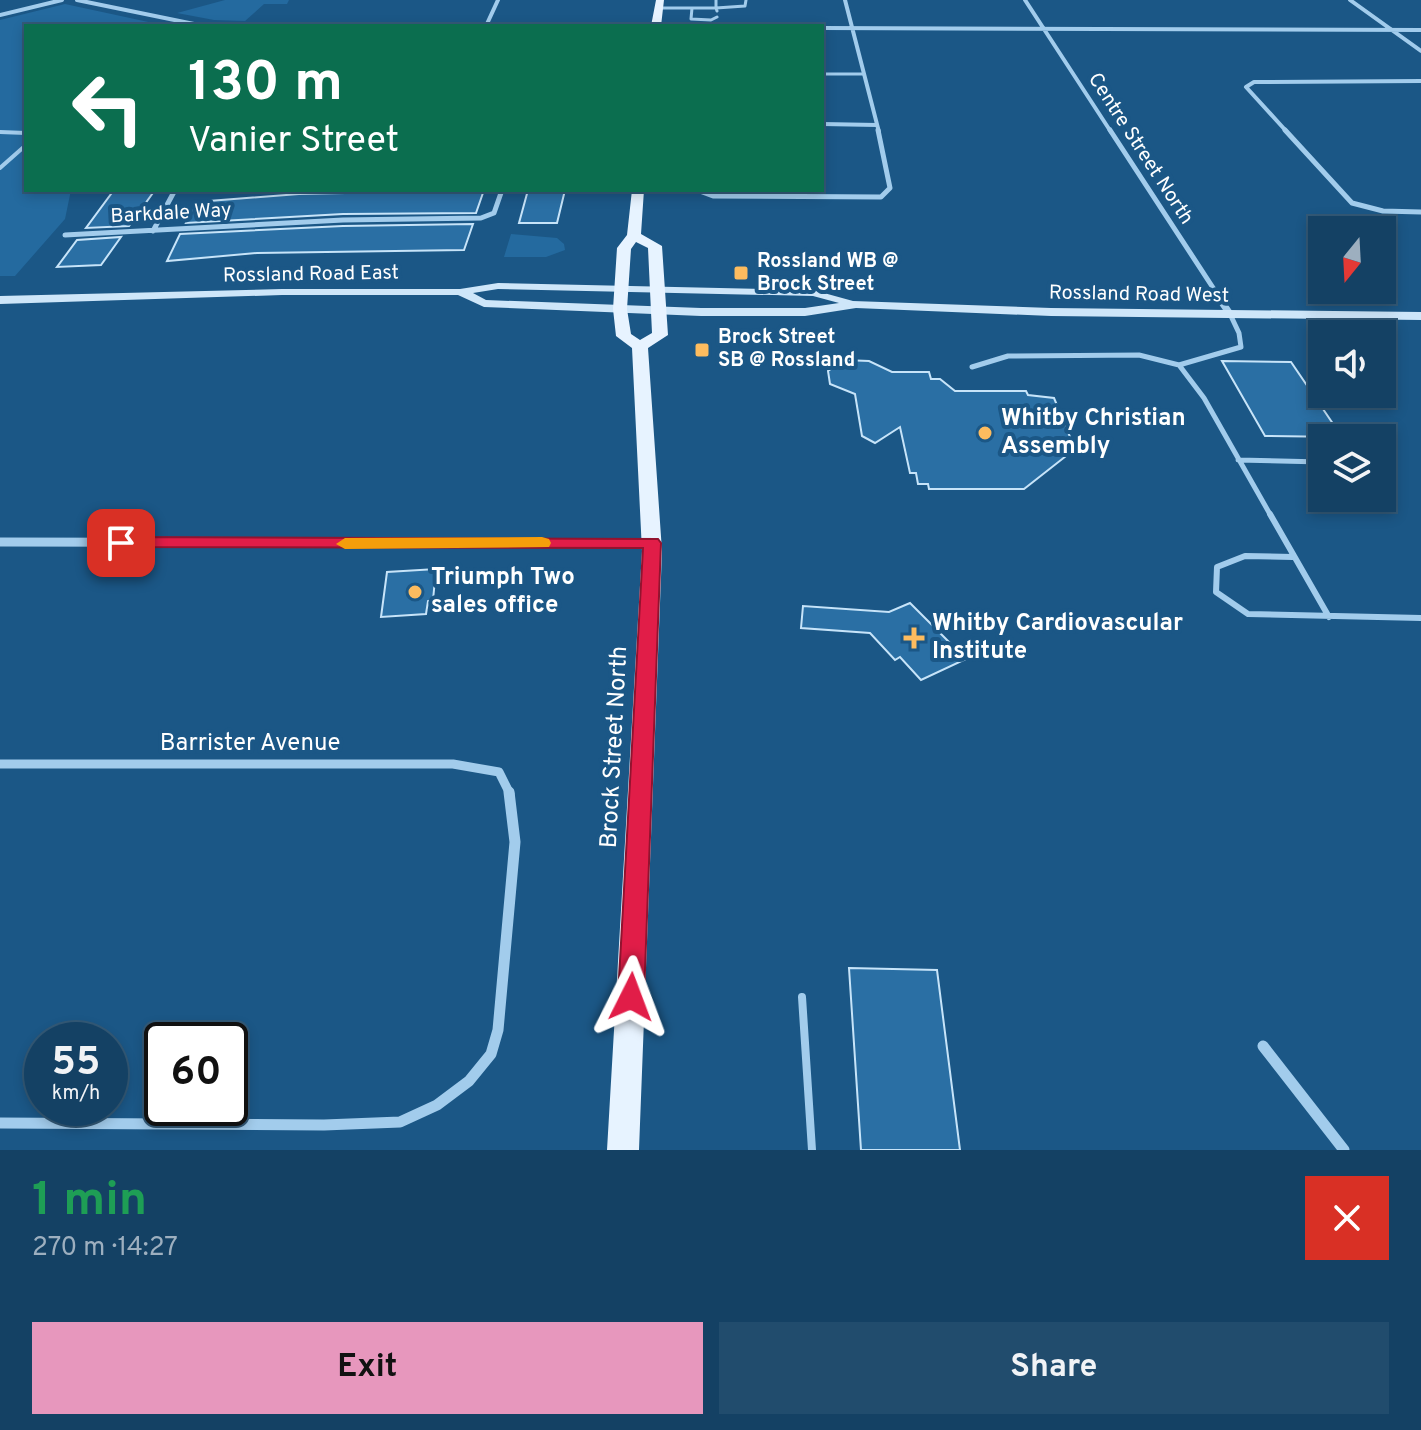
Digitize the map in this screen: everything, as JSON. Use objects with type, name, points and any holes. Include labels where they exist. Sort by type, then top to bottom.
[{"type":"main road","points":[[656,24],[659,4]]},
{"type":"main road","name":"Brock Street North","points":[[623,1150],[652,543],[640,346],[624,336],[620,309],[624,248],[634,236],[638,192]]},
{"type":"main road","points":[[634,236],[655,246],[659,289],[660,335],[640,346]]},
{"type":"main road","name":"Rossland Road East","points":[[0,300],[282,292],[460,292],[498,286],[659,289]]},
{"type":"main road","name":"Rossland Road West","points":[[659,289],[813,293],[856,304]]},
{"type":"main road","points":[[460,292],[484,303],[620,309]]},
{"type":"main road","name":"Rossland Road West","points":[[620,309],[805,312],[856,304],[1051,312],[1421,316]]},
{"type":"street","points":[[0,15],[62,0]]},
{"type":"street","points":[[77,0],[194,24]]},
{"type":"street","points":[[487,24],[498,0]]},
{"type":"street","points":[[702,192],[713,196],[881,197],[890,188],[845,0]]},
{"type":"street","name":"Centre Street North","points":[[1025,0],[1230,314]]},
{"type":"street","points":[[1350,0],[1421,51]]},
{"type":"street","points":[[824,28],[1421,30]]},
{"type":"street","points":[[1421,81],[1254,82],[1246,87],[1352,203],[1383,211],[1421,212]]},
{"type":"street","points":[[824,124],[877,125]]},
{"type":"street","points":[[153,231],[174,192]]},
{"type":"street","name":"Barkdale Way","points":[[65,235],[343,220],[481,218],[494,213],[501,192]]},
{"type":"street","points":[[0,542],[652,543]]},
{"type":"street","name":"Barrister Avenue","points":[[0,764],[453,764],[499,772],[509,788],[515,842],[498,1030],[491,1054],[469,1081],[437,1105],[400,1122],[324,1125],[0,1123]]},
{"type":"street","points":[[1263,1046],[1344,1150]]},
{"type":"lane","points":[[716,0],[716,10]]},
{"type":"lane","points":[[659,4],[716,10],[740,8],[745,6],[746,0]]},
{"type":"lane","points":[[692,8],[691,19],[704,21],[717,17]]},
{"type":"lane","points":[[824,74],[864,74]]},
{"type":"lane","points":[[0,132],[24,133]]},
{"type":"lane","points":[[0,168],[24,147]]},
{"type":"lane","points":[[972,367],[1008,356],[1139,355],[1179,365],[1241,347],[1239,333],[1230,314]]},
{"type":"lane","points":[[1179,365],[1204,398],[1329,617]]},
{"type":"lane","points":[[1238,460],[1308,462]]},
{"type":"lane","points":[[1293,557],[1245,556],[1217,567],[1216,592],[1248,614],[1421,618]]},
{"type":"lane","points":[[802,997],[812,1150]]},
{"type":"shaded area","points":[[225,0],[289,0],[287,4],[264,4],[245,21],[214,20],[177,13]]},
{"type":"shaded area","points":[[65,4],[158,24],[24,24],[24,192],[71,192],[65,219],[15,276],[0,276],[0,20]]},
{"type":"shaded area","points":[[511,234],[557,238],[564,244],[565,250],[546,257],[504,257]]},
{"type":"building","points":[[113,192],[154,192],[129,226],[86,228]]},
{"type":"building","points":[[483,192],[476,213],[343,214],[186,223],[196,202],[299,194]]},
{"type":"building","points":[[527,192],[565,192],[557,223],[519,223]]},
{"type":"building","points":[[473,224],[464,250],[257,253],[167,261],[180,234],[343,226]]},
{"type":"building","points":[[121,237],[101,265],[57,267],[77,240]]},
{"type":"building","name":"Whitby Christian Assembly","points":[[844,360],[869,361],[892,372],[929,372],[931,379],[940,379],[955,391],[1026,391],[1028,395],[1054,398],[1075,449],[1024,489],[929,489],[928,484],[918,484],[916,473],[910,473],[900,427],[875,443],[862,436],[855,394],[830,384],[828,371]]},
{"type":"building","points":[[1222,361],[1291,362],[1308,387],[1308,408],[1322,408],[1333,424],[1308,424],[1308,437],[1265,436]]},
{"type":"building","name":"Triumph Two sales office","points":[[436,569],[433,600],[428,601],[426,614],[381,617],[387,572]]},
{"type":"building","name":"Whitby Cardiovascular Institute","points":[[910,603],[966,659],[921,680],[900,657],[895,660],[870,633],[801,628],[803,606],[889,612]]},
{"type":"building","points":[[849,968],[937,970],[960,1150],[861,1150]]},
{"type":"slow traffic","points":[[345,544],[542,543]]},
{"type":"place","name":"Rossland WB @ Brock Street","points":[[741,273]]},
{"type":"place","name":"Brock Street SB @ Rossland","points":[[702,350]]},
{"type":"place","name":"Whitby Christian Assembly","points":[[985,433]]},
{"type":"place","name":"Triumph Two sales office","points":[[415,592]]},
{"type":"place","name":"Whitby Cardiovascular Institute","points":[[914,638]]},
{"type":"route","points":[[121,543],[652,543],[631,997]]}]
